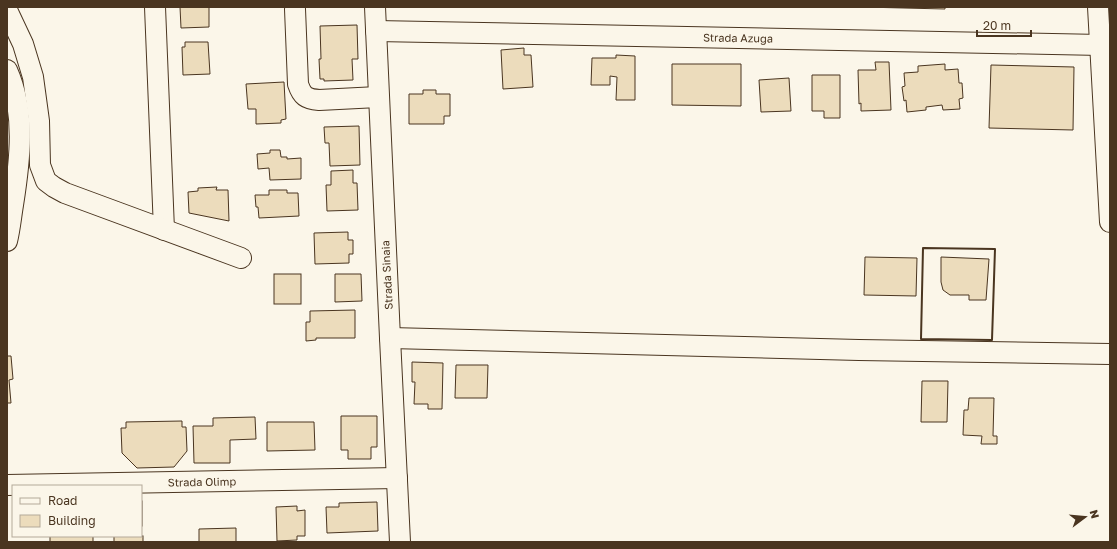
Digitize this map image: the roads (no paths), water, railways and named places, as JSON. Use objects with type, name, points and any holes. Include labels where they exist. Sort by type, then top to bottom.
[{"type":"street","points":[[154,7],[164,230]]},
{"type":"street","name":"Strada Sinaia","points":[[375,7],[378,97],[400,542]]},
{"type":"street","points":[[295,9],[298,84],[306,97],[312,100],[378,97]]},
{"type":"street","points":[[7,10],[23,44],[33,77],[39,121],[40,165],[46,181],[65,193],[241,258]]},
{"type":"street","points":[[1102,13],[1101,45],[1110,222]]},
{"type":"street","name":"Strada Azuga","points":[[376,31],[1101,45]]},
{"type":"street","points":[[7,70],[15,95],[19,119],[18,170],[11,189],[7,241]]},
{"type":"street","points":[[390,338],[859,350],[1110,354]]},
{"type":"street","name":"Strada Olimp","points":[[7,485],[397,478]]}]
